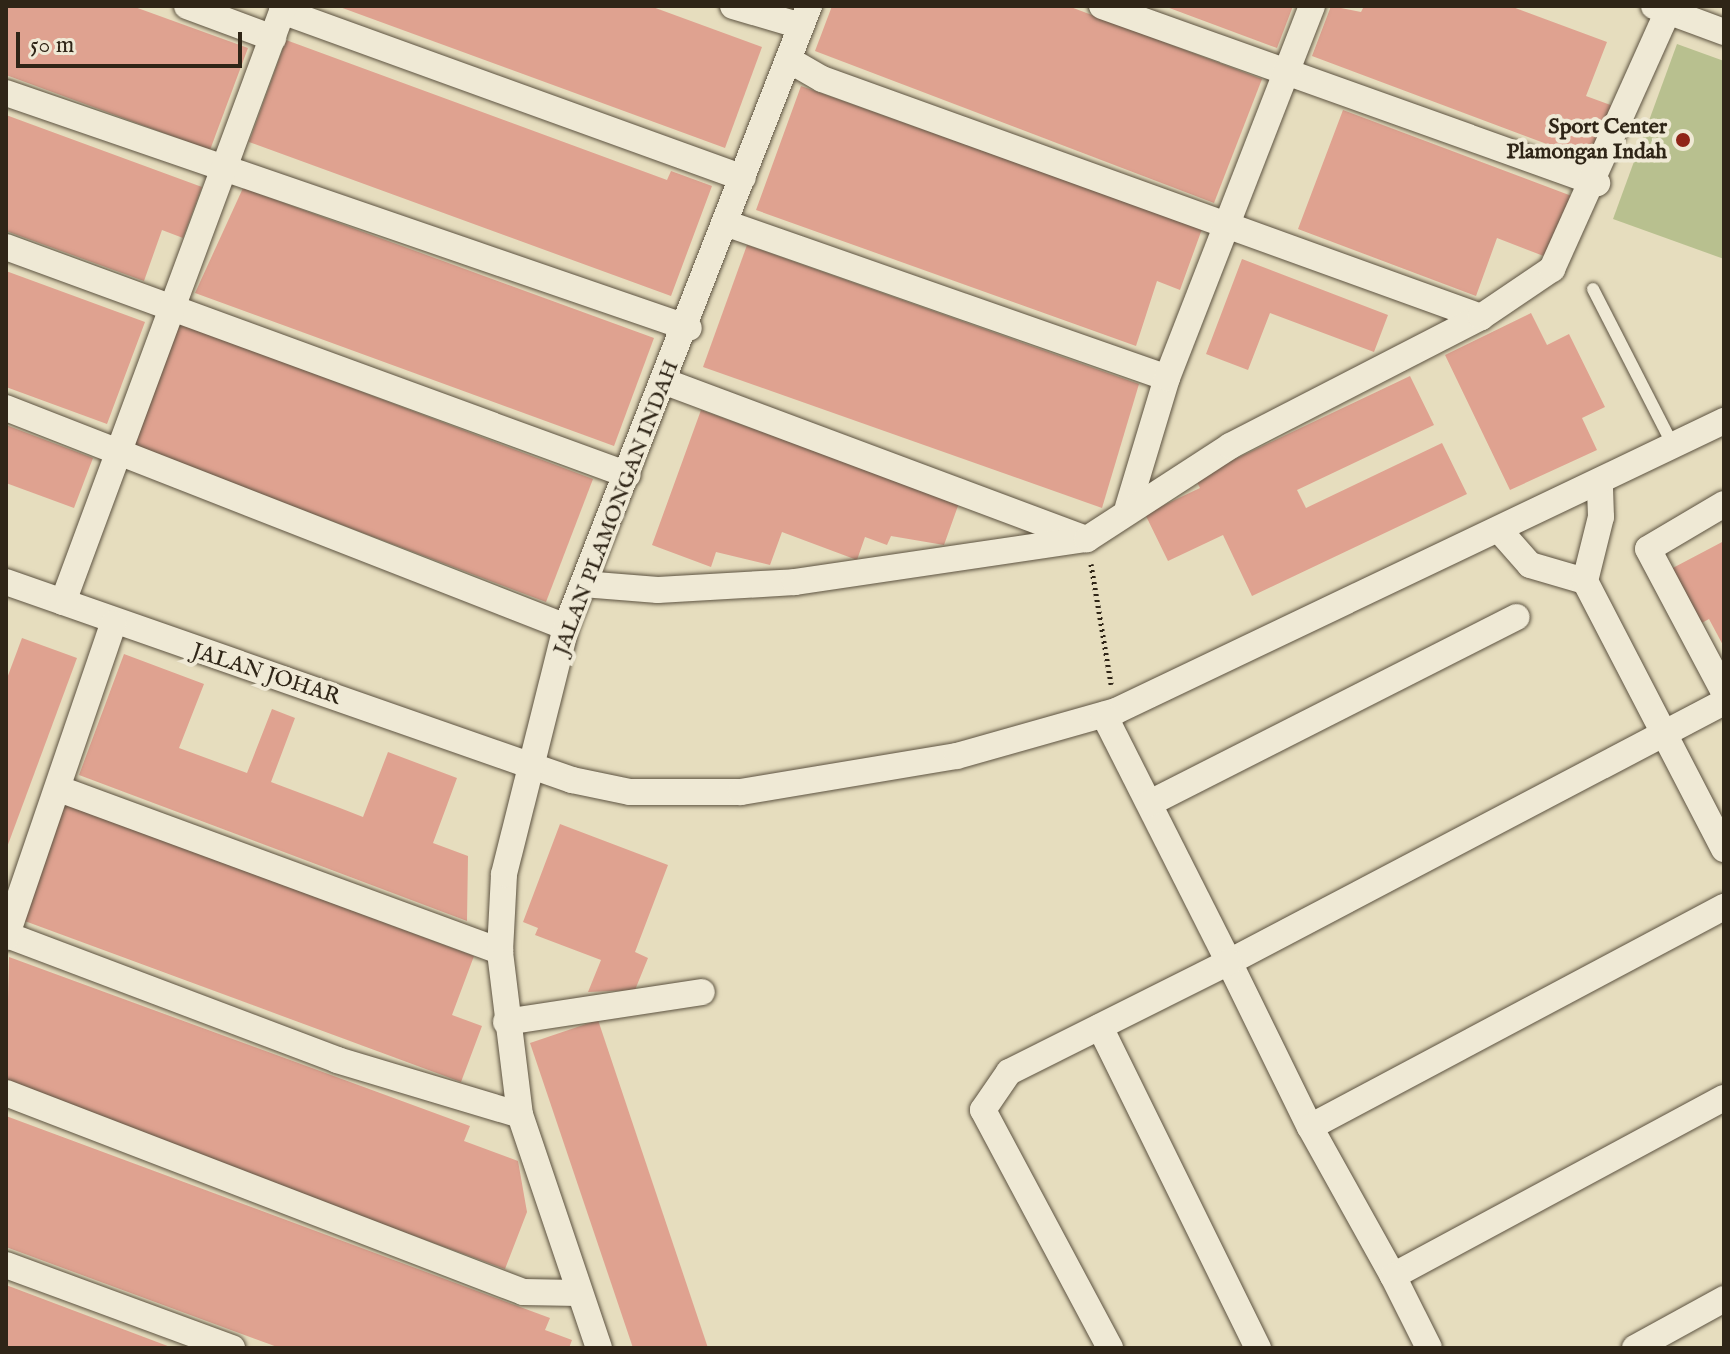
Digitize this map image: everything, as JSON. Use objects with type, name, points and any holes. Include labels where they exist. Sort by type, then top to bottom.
[{"type":"street","points":[[187,6],[273,38]]},
{"type":"street","points":[[733,6],[805,16]]},
{"type":"street","points":[[1102,6],[1597,183]]},
{"type":"street","points":[[1128,507],[1167,378],[1312,6]]},
{"type":"street","points":[[63,602],[283,9],[743,178]]},
{"type":"street","points":[[583,584],[658,590],[795,582],[1087,539],[1128,507],[1230,446],[1481,317],[1552,269],[1597,183],[1661,9],[1724,32]]},
{"type":"street","name":"JALAN PLAMONGAN INDAH","points":[[599,1348],[520,1115],[506,1022],[500,951],[504,874],[528,763],[566,627],[689,328],[805,16]]},
{"type":"street","points":[[789,60],[1225,228],[1481,317]]},
{"type":"street","points":[[6,93],[689,328]]},
{"type":"street","points":[[728,224],[1167,378]]},
{"type":"street","points":[[6,247],[628,475]]},
{"type":"street","points":[[666,382],[1087,539]]},
{"type":"street","points":[[6,408],[566,627]]},
{"type":"street","name":"JALAN JOHAR","points":[[6,582],[113,624],[528,763],[630,792],[741,792],[957,756],[1110,713],[1675,450],[1724,421]]},
{"type":"street","points":[[1600,485],[1601,517],[1585,581],[1724,849]]},
{"type":"street","points":[[1724,504],[1648,549],[1724,692]]},
{"type":"street","points":[[1500,531],[1530,565],[1585,581]]},
{"type":"street","points":[[1150,803],[1516,617]]},
{"type":"street","points":[[113,624],[62,790],[6,936],[337,1060],[520,1115]]},
{"type":"street","points":[[1110,1348],[983,1110],[1009,1072],[1229,962],[1724,702]]},
{"type":"street","points":[[1110,713],[1150,803],[1310,1127],[1393,1276],[1429,1348]]},
{"type":"street","points":[[62,790],[500,951]]},
{"type":"street","points":[[1310,1127],[1724,907]]},
{"type":"street","points":[[506,1022],[702,992]]},
{"type":"street","points":[[1100,1027],[1258,1348]]},
{"type":"street","points":[[6,1093],[523,1292],[578,1293]]},
{"type":"street","points":[[1393,1276],[1724,1098]]},
{"type":"street","points":[[6,1265],[232,1348]]},
{"type":"street","points":[[1635,1348],[1724,1299]]},
{"type":"lane","points":[[1593,289],[1675,450]]},
{"type":"path","points":[[1087,539],[1110,713]]},
{"type":"green space","name":"Sport Center Plamongan Indah","points":[[1677,44],[1724,61],[1724,259],[1613,219]]},
{"type":"building","points":[[6,6],[132,6],[248,48],[210,150],[6,75]]},
{"type":"building","points":[[337,6],[650,6],[762,47],[725,148]]},
{"type":"building","points":[[832,6],[1068,6],[1262,79],[1214,203],[815,51]]},
{"type":"building","points":[[1164,6],[1293,6],[1277,48]]},
{"type":"building","points":[[1331,6],[1361,12],[1364,6],[1510,6],[1607,42],[1586,96],[1616,107],[1595,162],[1312,56]]},
{"type":"building","points":[[286,40],[667,180],[671,171],[712,186],[671,296],[249,142]]},
{"type":"building","points":[[801,86],[1202,229],[1180,290],[1157,281],[1136,346],[756,210]]},
{"type":"building","points":[[1343,110],[1577,198],[1554,260],[1497,238],[1476,296],[1298,229]]},
{"type":"building","points":[[6,115],[202,187],[183,238],[162,230],[144,281],[6,231]]},
{"type":"building","points":[[243,188],[654,338],[614,446],[195,293]]},
{"type":"building","points":[[747,245],[1139,384],[1102,508],[703,367]]},
{"type":"building","points":[[1242,259],[1388,315],[1374,352],[1270,313],[1248,370],[1206,354]]},
{"type":"building","points":[[6,271],[145,322],[107,424],[6,387]]},
{"type":"building","points":[[1531,313],[1547,345],[1569,334],[1605,407],[1582,418],[1597,450],[1510,490],[1445,355]]},
{"type":"building","points":[[180,323],[593,479],[546,602],[133,446]]},
{"type":"building","points":[[1410,376],[1434,425],[1297,490],[1306,508],[1442,443],[1467,494],[1252,596],[1223,535],[1168,561],[1145,514],[1200,488],[1195,478]]},
{"type":"building","points":[[701,410],[959,503],[944,545],[891,536],[887,545],[865,537],[857,560],[782,532],[770,565],[716,552],[711,567],[652,545]]},
{"type":"building","points":[[6,425],[93,458],[74,508],[6,483]]},
{"type":"building","points":[[1724,541],[1724,647],[1709,619],[1698,625],[1669,570]]},
{"type":"building","points":[[22,638],[77,658],[6,850],[6,681]]},
{"type":"building","points":[[124,654],[204,684],[179,748],[247,773],[272,709],[295,718],[271,782],[363,817],[388,752],[457,778],[433,843],[468,856],[467,921],[79,775]]},
{"type":"building","points":[[65,804],[474,956],[452,1015],[482,1026],[461,1082],[22,920]]},
{"type":"building","points":[[560,824],[668,865],[635,952],[648,958],[635,990],[588,992],[601,960],[535,935],[538,928],[523,922]]},
{"type":"building","points":[[9,957],[470,1126],[464,1141],[518,1161],[527,1212],[505,1269],[6,1087]]},
{"type":"building","points":[[598,1020],[708,1348],[633,1348],[530,1043]]},
{"type":"building","points":[[6,1116],[550,1318],[545,1330],[572,1340],[569,1348],[280,1348],[6,1247]]},
{"type":"building","points":[[6,1285],[173,1348],[6,1348]]},
{"type":"place","name":"Sport Center Plamongan Indah","points":[[1683,140]]}]
